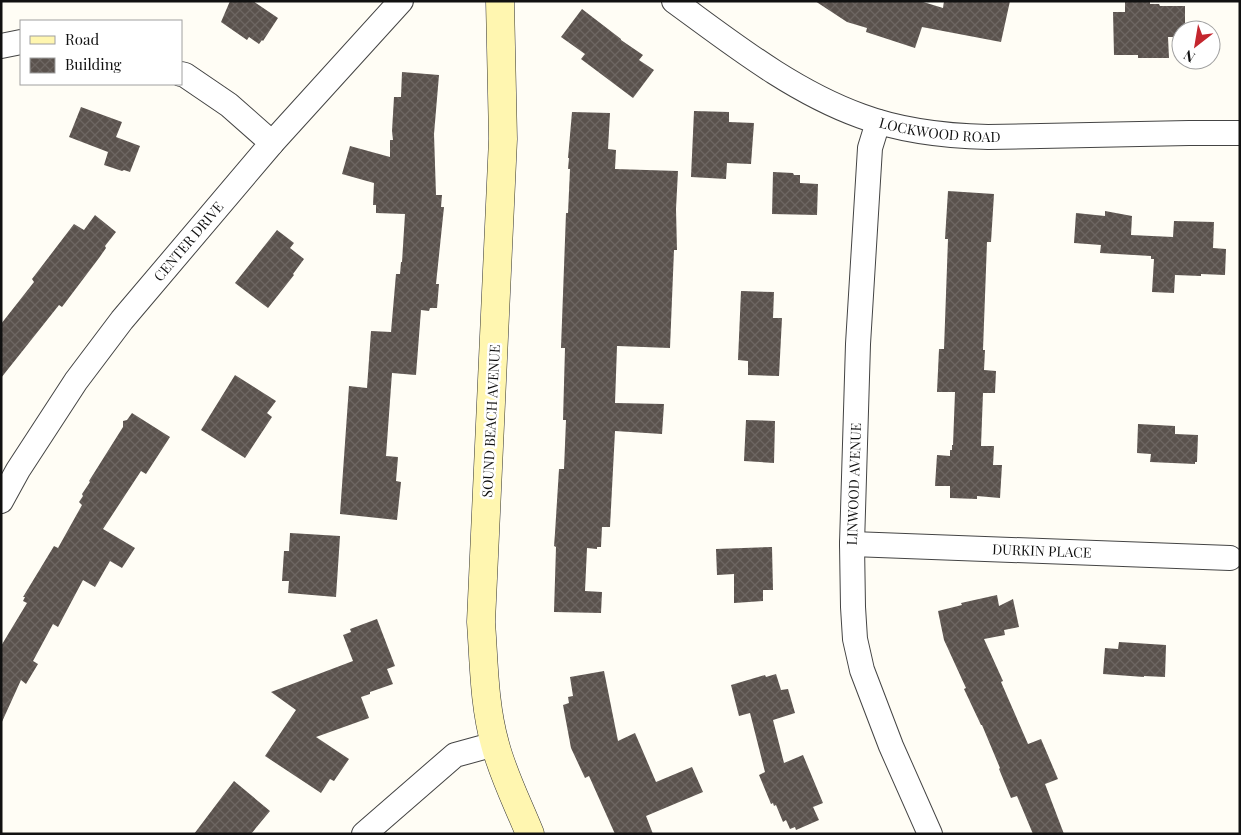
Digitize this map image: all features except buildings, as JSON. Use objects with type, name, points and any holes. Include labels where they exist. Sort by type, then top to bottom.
[{"type":"street","name":"CENTER DRIVE","points":[[1,501],[18,470],[76,381],[122,320],[272,143],[400,1]]},
{"type":"street","name":"SOUND BEACH AVENUE","points":[[500,1],[502,148],[481,622],[486,698],[495,744],[504,772],[530,834]]},
{"type":"street","name":"LOCKWOOD ROAD","points":[[674,1],[750,56],[801,87],[844,109],[878,122],[913,130],[972,136],[1021,137],[1240,133]]},
{"type":"street","points":[[1,46],[20,42]]},
{"type":"street","points":[[182,74],[229,105],[272,143]]},
{"type":"street","name":"LINWOOD AVENUE","points":[[878,122],[870,148],[859,324],[852,544],[855,639],[862,670],[891,746],[930,834]]},
{"type":"street","name":"DURKIN PLACE","points":[[852,544],[1230,558]]},
{"type":"street","points":[[364,834],[455,755],[495,744]]}]
